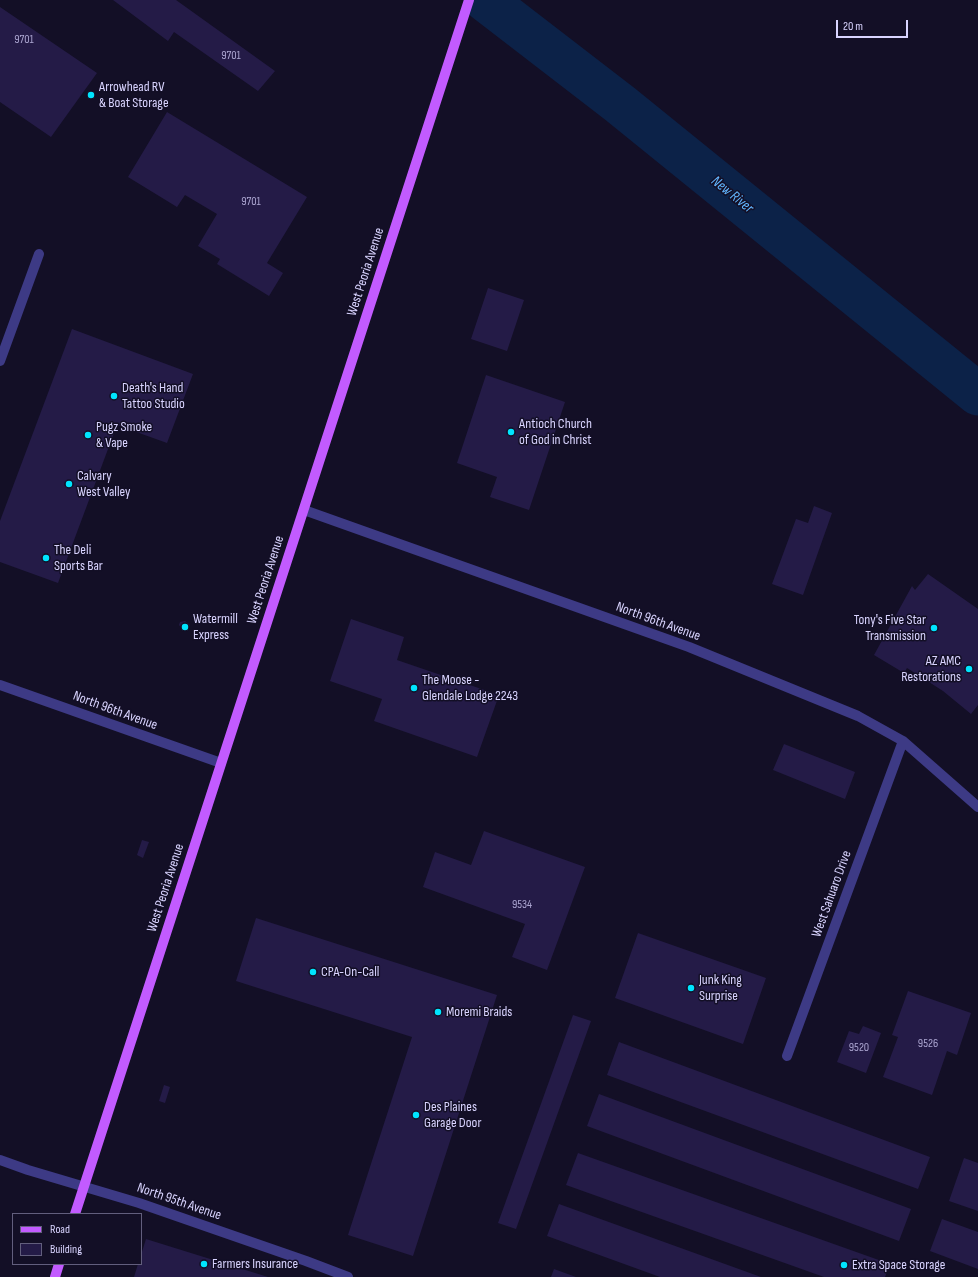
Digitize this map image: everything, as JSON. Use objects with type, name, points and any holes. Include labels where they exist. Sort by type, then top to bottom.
[{"type":"main road","name":"West Peoria Avenue","points":[[75,1213],[469,0]]},
{"type":"main road","points":[[55,1277],[59,1265]]},
{"type":"street","points":[[0,361],[39,254]]},
{"type":"street","name":"North 96th Avenue","points":[[304,510],[689,647],[858,716],[903,741],[978,807]]},
{"type":"street","name":"North 96th Avenue","points":[[0,685],[221,763]]},
{"type":"street","name":"West Sahuaro Drive","points":[[787,1056],[903,741]]},
{"type":"street","name":"North 95th Avenue","points":[[0,1160],[28,1170],[139,1203],[348,1277]]},
{"type":"building","points":[[113,0],[176,0],[275,71],[258,91],[174,32],[168,41]]},
{"type":"building","points":[[0,7],[97,73],[51,137],[0,102]]},
{"type":"building","points":[[167,112],[307,197],[267,263],[283,273],[269,296],[217,264],[220,259],[198,246],[217,214],[185,195],[177,207],[128,177]]},
{"type":"building","points":[[488,288],[524,300],[507,351],[471,339]]},
{"type":"building","points":[[72,329],[193,374],[167,443],[117,425],[58,583],[0,562],[0,521]]},
{"type":"building","name":"Antioch Church of God in Christ","points":[[486,375],[565,402],[529,510],[490,497],[497,477],[457,463]]},
{"type":"building","points":[[814,506],[832,513],[803,595],[772,584],[796,519],[808,523]]},
{"type":"building","name":"Tony's Five Star Transmission","points":[[928,574],[978,609],[978,705],[971,714],[943,691],[907,668],[904,673],[874,655],[912,586],[915,590]]},
{"type":"building","name":"The Moose - Glendale Lodge 2243","points":[[351,619],[404,637],[397,660],[499,695],[477,757],[374,721],[382,699],[330,681]]},
{"type":"building","name":"Watermill Express","points":[[185,621],[190,625],[188,630],[182,629],[179,625],[180,622]]},
{"type":"building","points":[[784,744],[855,772],[845,799],[773,770]]},
{"type":"building","points":[[484,831],[585,867],[547,970],[512,957],[525,924],[423,887],[435,852],[471,865]]},
{"type":"building","points":[[142,840],[149,842],[143,858],[137,855]]},
{"type":"building","points":[[256,918],[497,995],[413,1256],[348,1235],[412,1037],[236,981]]},
{"type":"building","name":"Junk King Surprise","points":[[638,933],[766,978],[743,1044],[615,998]]},
{"type":"building","points":[[908,991],[971,1013],[957,1055],[947,1051],[932,1095],[883,1077],[898,1037],[892,1035]]},
{"type":"building","points":[[573,1015],[591,1021],[516,1229],[498,1223]]},
{"type":"building","points":[[863,1026],[881,1033],[866,1073],[837,1062],[849,1031],[859,1034]]},
{"type":"building","points":[[619,1042],[930,1157],[918,1189],[607,1075]]},
{"type":"building","points":[[164,1085],[170,1087],[165,1103],[159,1101]]},
{"type":"building","points":[[599,1094],[911,1209],[899,1241],[587,1126]]},
{"type":"building","points":[[578,1153],[890,1264],[885,1277],[824,1277],[566,1185]]},
{"type":"building","points":[[964,1158],[978,1163],[978,1211],[949,1201]]},
{"type":"building","points":[[559,1204],[761,1277],[660,1277],[547,1236]]},
{"type":"building","points":[[942,1219],[978,1232],[978,1269],[930,1251]]},
{"type":"building","points":[[146,1239],[268,1277],[134,1277],[138,1265],[142,1265],[142,1252]]},
{"type":"building","points":[[554,1269],[576,1277],[551,1277]]},
{"type":"waterway","name":"New River","points":[[485,0],[620,104],[978,394]]},
{"type":"place","name":"Arrowhead RV & Boat Storage","points":[[91,95]]},
{"type":"place","name":"Death's Hand Tattoo Studio","points":[[114,396]]},
{"type":"place","name":"Antioch Church of God in Christ","points":[[511,432]]},
{"type":"place","name":"Pugz Smoke & Vape","points":[[88,435]]},
{"type":"place","name":"Calvary West Valley","points":[[69,484]]},
{"type":"place","name":"The Deli Sports Bar","points":[[46,558]]},
{"type":"place","name":"Watermill Express","points":[[185,627]]},
{"type":"place","name":"Tony's Five Star Transmission","points":[[934,628]]},
{"type":"place","name":"AZ AMC Restorations","points":[[969,669]]},
{"type":"place","name":"The Moose - Glendale Lodge 2243","points":[[414,688]]},
{"type":"place","name":"CPA-On-Call","points":[[313,972]]},
{"type":"place","name":"Junk King Surprise","points":[[691,988]]},
{"type":"place","name":"Moremi Braids","points":[[438,1012]]},
{"type":"place","name":"Des Plaines Garage Door","points":[[416,1115]]},
{"type":"place","name":"Farmers Insurance","points":[[204,1264]]},
{"type":"place","name":"Extra Space Storage","points":[[844,1265]]}]
